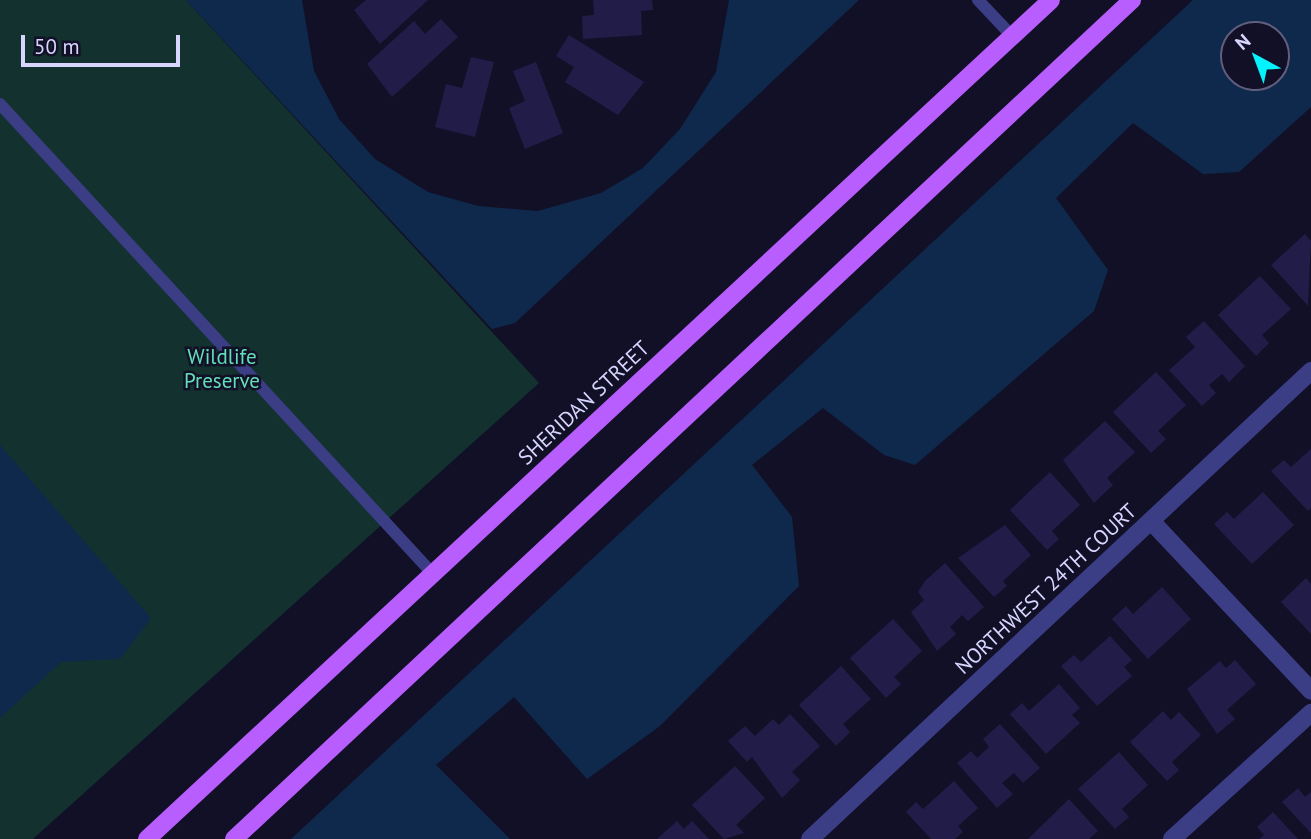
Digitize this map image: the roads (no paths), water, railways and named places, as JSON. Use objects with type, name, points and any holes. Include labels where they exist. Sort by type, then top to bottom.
[{"type":"main road","name":"SHERIDAN STREET","points":[[147,839],[1051,0]]},
{"type":"main road","points":[[234,839],[1132,0]]},
{"type":"street","name":"NORTHWEST 24TH COURT","points":[[810,839],[1311,371]]},
{"type":"street","points":[[1152,522],[1311,691]]},
{"type":"street","points":[[1172,839],[1311,713]]},
{"type":"lane","points":[[978,0],[1012,36]]},
{"type":"lane","points":[[0,104],[433,573]]},
{"type":"water","points":[[186,0],[302,0],[314,71],[339,119],[375,159],[428,192],[478,206],[538,211],[601,193],[643,168],[680,129],[716,72],[729,0],[859,0],[515,323],[492,329]]},
{"type":"water","points":[[1193,0],[1311,0],[1311,107],[1239,172],[1203,174],[1133,123],[1056,198],[1108,270],[1094,311],[915,465],[884,455],[823,408],[752,465],[792,517],[799,586],[660,726],[587,779],[514,697],[436,765],[510,839],[291,839]]},
{"type":"water","points":[[0,445],[151,618],[120,659],[61,662],[0,718]]},
{"type":"park label","name":"Wildlife Preserve","points":[[222,369]]}]
